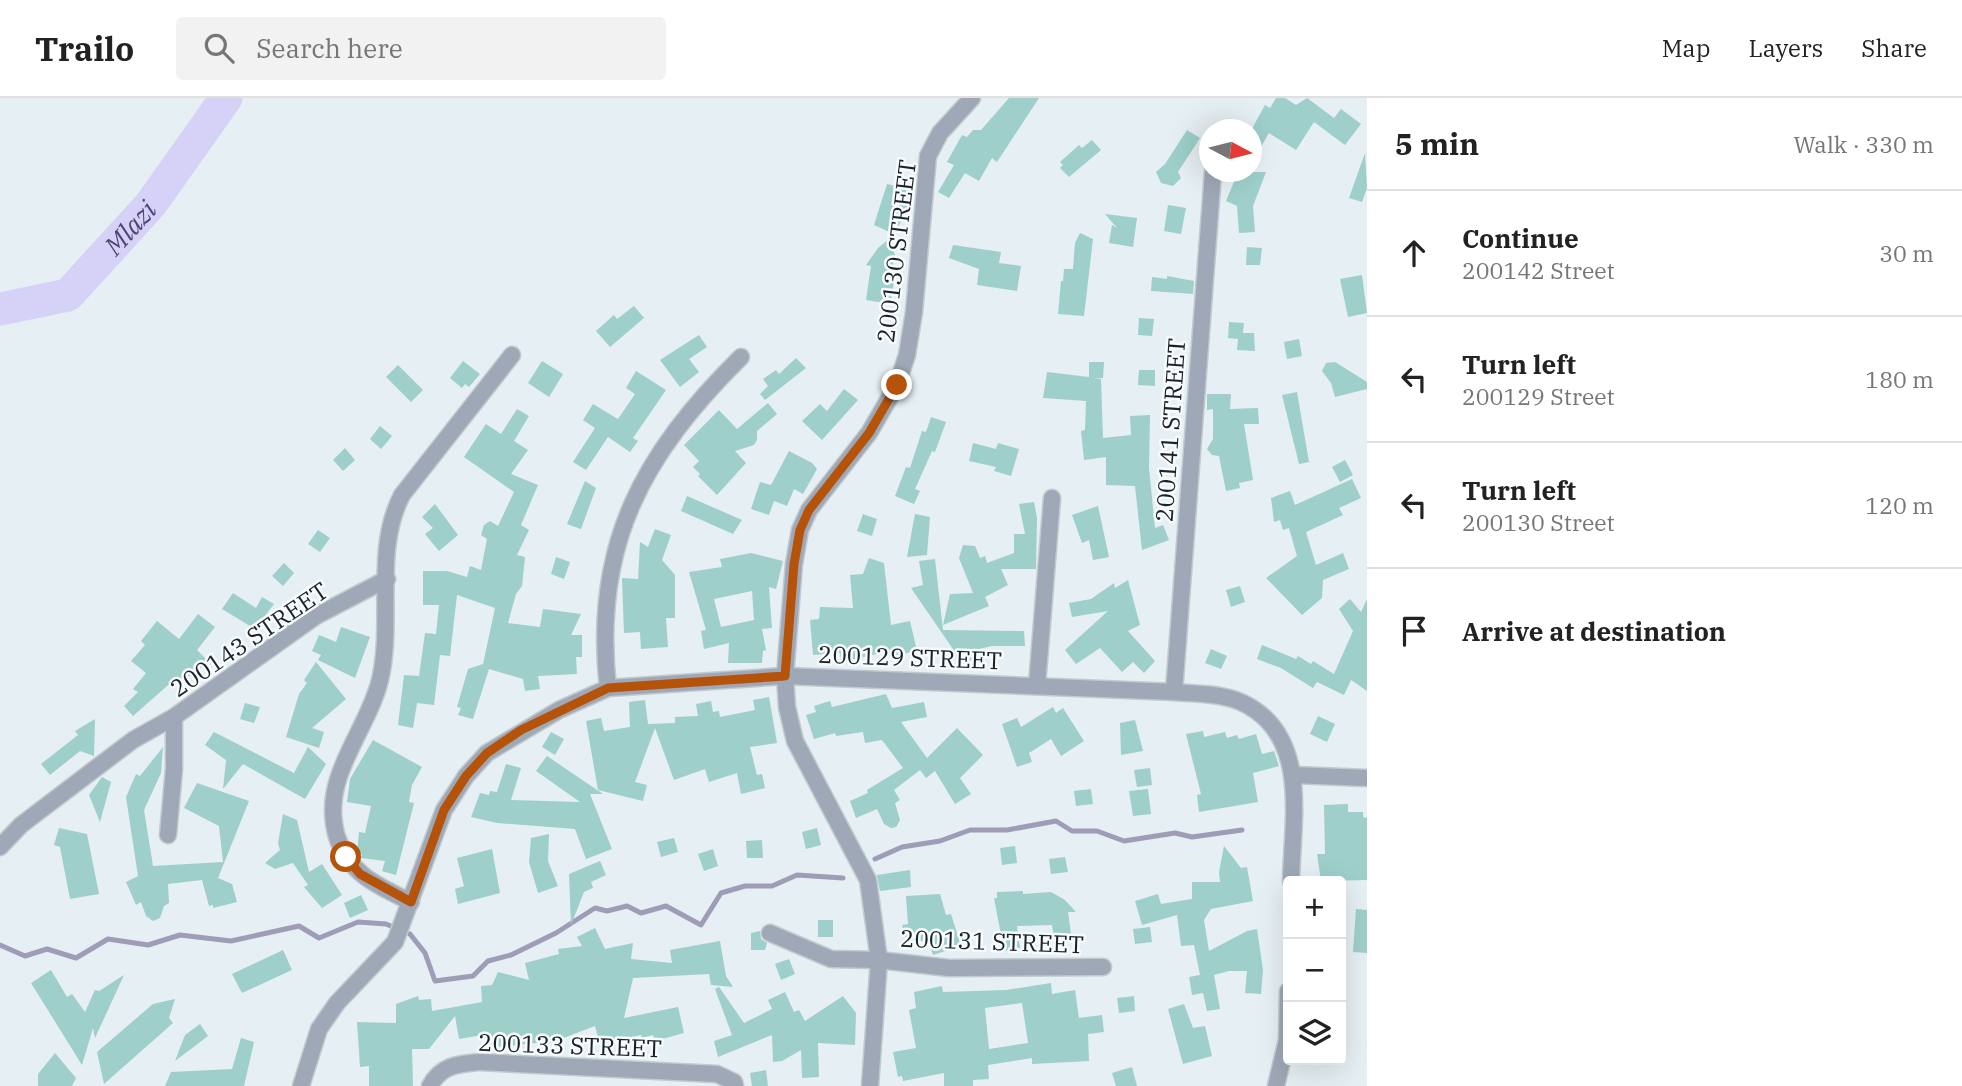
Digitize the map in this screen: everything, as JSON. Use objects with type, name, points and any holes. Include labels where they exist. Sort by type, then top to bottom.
[{"type":"street","name":"200130 STREET","points":[[870,1086],[879,960],[868,880],[795,741],[785,676],[794,564],[800,530],[809,510],[869,433],[897,385],[907,355],[915,312],[928,156],[940,133],[972,98]]},
{"type":"street","name":"200141 STREET","points":[[1174,692],[1212,182]]},
{"type":"street","points":[[408,908],[360,874],[346,857],[337,835],[335,795],[344,760],[380,678],[387,625],[387,579],[393,512],[402,495],[512,355]]},
{"type":"street","points":[[608,688],[604,607],[614,548],[629,507],[685,417],[741,357]]},
{"type":"street","points":[[1037,685],[1052,498]]},
{"type":"street","name":"200143 STREET","points":[[0,847],[20,825],[95,767],[174,717],[316,616],[387,579]]},
{"type":"street","name":"200129 STREET","points":[[301,1086],[320,1029],[337,1003],[395,942],[444,810],[466,776],[487,753],[530,725],[608,688],[785,676],[1037,685],[1174,692],[1229,698],[1247,704],[1277,730],[1286,746],[1293,775],[1291,876]]},
{"type":"street","name":"200143 STREET","points":[[168,835],[174,769],[174,717]]},
{"type":"street","points":[[1293,775],[1367,778]]},
{"type":"street","name":"200131 STREET","points":[[770,933],[831,960],[879,960],[949,968],[1103,967]]},
{"type":"street","points":[[1276,1086],[1287,1041],[1288,1002]]},
{"type":"street","name":"200133 STREET","points":[[430,1086],[439,1072],[455,1065],[480,1062],[716,1074],[734,1082],[735,1086]]},
{"type":"building","points":[[1009,98],[1039,98],[997,162],[992,158],[979,181],[965,173],[949,198],[938,192],[954,165],[947,162],[962,135],[967,137],[973,130],[981,130]]},
{"type":"building","points":[[1276,98],[1285,98],[1296,105],[1307,98],[1334,118],[1341,109],[1361,124],[1345,145],[1314,122],[1296,150],[1269,133],[1262,145],[1262,119],[1257,119],[1265,105],[1270,108]]},
{"type":"building","points":[[1187,130],[1199,137],[1178,172],[1181,178],[1173,186],[1161,183],[1156,172],[1165,164]]},
{"type":"building","points":[[1092,140],[1101,150],[1069,177],[1060,168],[1063,165],[1060,162],[1079,145],[1082,148]]},
{"type":"building","points":[[1365,153],[1367,188],[1362,202],[1349,198]]},
{"type":"building","points":[[1262,172],[1266,172],[1253,206],[1255,232],[1239,233],[1237,206],[1226,201],[1234,182],[1262,182]]},
{"type":"building","points":[[887,184],[913,190],[908,209],[894,234],[874,225]]},
{"type":"building","points":[[1168,205],[1186,208],[1181,234],[1164,231]]},
{"type":"building","points":[[1105,214],[1137,218],[1133,247],[1109,243],[1112,225],[1117,228]]},
{"type":"building","points":[[1080,233],[1093,239],[1084,316],[1058,314],[1064,269],[1073,269],[1075,243]]},
{"type":"building","points":[[889,239],[895,255],[892,270],[896,271],[890,304],[866,300],[871,266],[866,265],[878,248]]},
{"type":"building","points":[[953,245],[1001,252],[999,263],[1021,266],[1017,291],[977,285],[979,269],[949,258]]},
{"type":"building","points":[[1247,247],[1262,248],[1260,265],[1246,265]]},
{"type":"building","points":[[1362,275],[1367,313],[1348,317],[1340,279]]},
{"type":"building","points":[[1167,276],[1194,281],[1193,294],[1151,291],[1152,277],[1167,279]]},
{"type":"building","points":[[634,306],[644,318],[610,347],[596,331],[614,315],[617,319]]},
{"type":"building","points":[[1139,318],[1154,319],[1152,336],[1138,335]]},
{"type":"building","points":[[1229,322],[1244,323],[1243,333],[1254,333],[1255,351],[1237,350],[1238,339],[1228,338]]},
{"type":"building","points":[[699,335],[707,347],[689,359],[699,372],[680,387],[660,360]]},
{"type":"building","points":[[1299,339],[1302,356],[1287,359],[1284,342]]},
{"type":"building","points":[[796,358],[806,368],[765,400],[760,394],[768,386],[763,379],[776,370],[779,374]]},
{"type":"building","points":[[463,361],[480,374],[469,387],[465,384],[462,388],[450,378]]},
{"type":"building","points":[[542,361],[563,374],[549,397],[528,383]]},
{"type":"building","points":[[1089,362],[1104,362],[1103,378],[1094,378],[1101,379],[1103,438],[1131,435],[1130,416],[1150,415],[1149,468],[1155,528],[1163,525],[1169,540],[1142,550],[1135,486],[1106,485],[1106,457],[1084,460],[1081,431],[1085,430],[1086,401],[1043,398],[1047,372],[1089,377]]},
{"type":"building","points":[[1335,362],[1367,382],[1367,389],[1335,397],[1331,383],[1322,371],[1326,363]]},
{"type":"building","points":[[398,365],[423,390],[411,402],[386,377]]},
{"type":"building","points":[[1139,370],[1155,370],[1155,386],[1138,385]]},
{"type":"building","points":[[636,371],[666,390],[633,438],[638,441],[630,452],[608,437],[586,470],[573,462],[595,428],[583,420],[593,404],[618,419],[635,394],[626,388]]},
{"type":"building","points":[[844,389],[858,400],[822,440],[802,421],[820,404],[827,411]]},
{"type":"building","points":[[1297,392],[1309,462],[1299,464],[1282,395]]},
{"type":"building","points":[[1207,394],[1231,394],[1230,409],[1258,408],[1259,424],[1244,424],[1253,480],[1239,483],[1240,488],[1226,491],[1219,456],[1212,455],[1207,449],[1213,439],[1213,409],[1207,410]]},
{"type":"building","points":[[768,403],[777,414],[757,431],[754,445],[735,451],[746,463],[717,495],[698,476],[700,474],[693,467],[699,461],[684,445],[719,410],[737,429]]},
{"type":"building","points":[[517,409],[529,416],[514,441],[528,450],[511,474],[538,485],[521,525],[529,530],[517,555],[525,557],[522,586],[516,594],[508,623],[540,627],[543,609],[581,614],[571,635],[582,635],[582,657],[576,657],[577,674],[538,676],[540,689],[525,691],[523,679],[489,669],[473,719],[458,715],[461,708],[457,707],[468,669],[483,664],[495,608],[457,595],[450,656],[440,655],[434,705],[417,703],[413,728],[398,725],[404,675],[419,676],[425,633],[436,634],[439,605],[423,605],[423,571],[447,571],[467,577],[470,566],[481,570],[487,539],[481,535],[484,525],[490,521],[498,526],[514,492],[464,457],[486,424],[501,434]]},
{"type":"building","points":[[931,417],[946,422],[935,452],[932,451],[915,489],[920,491],[914,504],[895,496],[906,467],[910,468],[922,431],[926,432]]},
{"type":"building","points":[[380,426],[392,436],[381,449],[370,439]]},
{"type":"building","points":[[973,443],[996,449],[998,443],[1019,449],[1011,476],[994,471],[996,467],[969,461]]},
{"type":"building","points":[[345,448],[355,460],[343,471],[333,460]]},
{"type":"building","points":[[789,451],[812,463],[817,469],[803,494],[794,489],[787,506],[774,501],[769,515],[751,509],[760,482],[771,485]]},
{"type":"building","points":[[1345,460],[1353,475],[1340,482],[1332,467]]},
{"type":"building","points":[[1352,479],[1361,498],[1339,508],[1343,515],[1306,532],[1316,565],[1343,553],[1349,569],[1323,580],[1322,598],[1302,615],[1266,578],[1297,556],[1289,528],[1283,530],[1280,520],[1274,522],[1271,498],[1290,491],[1295,505]]},
{"type":"building","points":[[585,481],[596,488],[581,529],[567,524]]},
{"type":"building","points":[[687,496],[742,520],[733,534],[681,511]]},
{"type":"building","points":[[1034,502],[1037,518],[1036,569],[1001,569],[1008,585],[985,597],[989,606],[943,625],[950,594],[973,593],[959,558],[963,545],[975,546],[980,558],[985,556],[987,563],[1014,553],[1014,534],[1025,534],[1019,504]]},
{"type":"building","points":[[435,504],[458,535],[439,551],[425,534],[433,528],[422,517]]},
{"type":"building","points":[[1098,506],[1109,557],[1093,560],[1089,540],[1082,543],[1072,515]]},
{"type":"building","points":[[863,514],[877,519],[872,536],[857,531]]},
{"type":"building","points":[[915,514],[930,517],[927,555],[907,557]]},
{"type":"building","points":[[655,529],[671,535],[662,560],[675,575],[675,618],[666,618],[668,647],[641,649],[640,632],[624,633],[622,578],[638,579],[640,542],[648,547]]},
{"type":"building","points":[[318,530],[330,538],[320,552],[308,544]]},
{"type":"building","points":[[751,553],[783,561],[776,589],[769,587],[772,628],[762,629],[766,650],[763,651],[762,663],[728,663],[729,643],[704,649],[701,631],[706,630],[689,572],[722,567],[720,559]],"holes":[[[752,591],[754,620],[721,627],[714,599]]]},
{"type":"building","points":[[556,557],[570,562],[564,579],[551,574]]},
{"type":"building","points":[[869,558],[884,563],[891,625],[910,621],[917,651],[887,657],[886,652],[841,662],[840,653],[813,655],[810,620],[819,619],[820,607],[853,608],[850,575],[863,574]]},
{"type":"building","points":[[935,559],[943,630],[1024,631],[1025,646],[992,646],[970,651],[972,660],[957,664],[955,652],[911,588],[923,585],[919,561]]},
{"type":"building","points":[[284,563],[294,573],[283,586],[272,576]]},
{"type":"building","points":[[1128,580],[1140,625],[1128,631],[1155,661],[1144,673],[1133,662],[1122,672],[1100,648],[1076,664],[1065,650],[1108,611],[1072,617],[1069,603],[1091,599],[1114,583],[1115,588]]},
{"type":"building","points":[[1240,586],[1245,602],[1231,607],[1226,590]]},
{"type":"building","points":[[233,593],[256,608],[262,597],[274,604],[255,629],[222,609]]},
{"type":"building","points":[[1350,599],[1361,612],[1367,599],[1367,691],[1351,680],[1344,695],[1317,682],[1313,688],[1281,668],[1257,659],[1262,645],[1296,659],[1298,656],[1311,664],[1313,661],[1334,674],[1353,631],[1339,609]]},
{"type":"building","points":[[198,614],[215,627],[197,650],[208,661],[191,676],[178,682],[175,679],[133,716],[124,706],[138,692],[133,689],[146,673],[131,661],[145,645],[141,641],[157,621],[179,639]]},
{"type":"building","points":[[341,627],[370,637],[355,678],[318,660],[321,655],[312,651],[319,635],[336,642]]},
{"type":"building","points":[[1211,649],[1227,656],[1221,669],[1205,663]]},
{"type":"building","points":[[316,662],[346,699],[312,728],[324,732],[319,748],[286,737],[299,694],[307,683],[304,680]]},
{"type":"building","points":[[886,694],[892,708],[924,702],[927,717],[901,722],[927,758],[957,728],[983,755],[960,778],[971,794],[955,804],[935,771],[926,778],[920,770],[894,790],[900,800],[895,803],[900,820],[896,827],[891,828],[884,824],[877,809],[856,818],[850,801],[868,793],[867,790],[903,768],[882,740],[865,743],[863,732],[836,736],[835,733],[814,739],[806,715],[816,712],[814,706],[830,701],[832,707]]},
{"type":"building","points":[[769,697],[777,743],[750,747],[757,775],[762,774],[765,788],[741,794],[737,773],[709,782],[705,769],[674,780],[655,728],[635,782],[647,785],[643,801],[598,790],[586,721],[601,718],[604,731],[630,727],[629,702],[645,700],[648,724],[675,723],[675,717],[698,716],[696,704],[711,701],[713,712],[719,711],[720,717],[755,710],[753,700]]},
{"type":"building","points":[[245,703],[260,707],[254,723],[240,719]]},
{"type":"building","points":[[1053,707],[1056,713],[1063,708],[1084,741],[1061,756],[1051,739],[1029,753],[1032,762],[1017,767],[1002,724],[1017,718],[1021,727]]},
{"type":"building","points":[[1318,716],[1335,724],[1327,742],[1310,734]]},
{"type":"building","points":[[95,719],[94,756],[80,751],[50,775],[41,764],[78,735],[75,731]]},
{"type":"building","points":[[1135,720],[1143,751],[1121,755],[1120,723]]},
{"type":"building","points":[[1203,731],[1204,737],[1225,732],[1227,738],[1237,735],[1239,739],[1256,734],[1262,754],[1274,751],[1279,766],[1253,773],[1258,802],[1199,812],[1197,795],[1201,794],[1186,734]]},
{"type":"building","points":[[214,732],[294,773],[308,747],[326,764],[305,799],[243,764],[223,789],[226,760],[205,745]]},
{"type":"building","points":[[551,732],[564,739],[555,755],[542,747]]},
{"type":"building","points":[[373,740],[422,767],[412,785],[409,802],[414,803],[396,875],[382,871],[385,861],[361,858],[362,854],[357,854],[359,832],[365,833],[371,806],[347,802],[350,779]]},
{"type":"building","points":[[163,747],[161,773],[144,810],[153,866],[223,862],[219,826],[184,808],[197,783],[249,801],[218,878],[232,884],[237,902],[213,908],[213,905],[209,906],[202,880],[168,884],[169,903],[164,906],[160,918],[153,921],[146,916],[141,902],[136,905],[126,882],[138,876],[126,797],[136,774],[140,776]]},
{"type":"building","points":[[547,756],[603,794],[590,794],[612,849],[586,859],[575,829],[497,823],[471,817],[480,793],[489,795],[490,791],[497,792],[506,764],[521,768],[511,800],[580,802],[536,771]]},
{"type":"building","points":[[1150,768],[1152,785],[1137,787],[1134,770]]},
{"type":"building","points":[[102,777],[111,782],[100,822],[89,795]]},
{"type":"building","points":[[1091,789],[1093,804],[1076,806],[1074,791]]},
{"type":"building","points":[[1148,789],[1151,814],[1133,816],[1129,791]]},
{"type":"building","points":[[1348,804],[1348,812],[1363,812],[1363,817],[1367,818],[1367,880],[1346,880],[1346,876],[1320,876],[1317,854],[1325,854],[1324,805]]},
{"type":"building","points":[[283,814],[297,820],[309,872],[322,864],[342,895],[322,908],[304,887],[308,885],[293,863],[275,869],[265,863],[280,850],[278,843]]},
{"type":"building","points":[[59,828],[87,834],[99,894],[70,899],[60,847],[54,845]]},
{"type":"building","points":[[817,828],[821,845],[806,849],[802,832]]},
{"type":"building","points":[[549,834],[548,861],[558,886],[538,893],[529,862],[531,838]]},
{"type":"building","points":[[674,838],[678,852],[661,857],[657,842]]},
{"type":"building","points":[[762,840],[763,858],[747,858],[746,841]]},
{"type":"building","points":[[1015,846],[1017,863],[1002,865],[1000,848]]},
{"type":"building","points":[[1224,846],[1241,868],[1247,867],[1253,901],[1211,909],[1204,920],[1209,951],[1247,931],[1257,929],[1263,970],[1261,994],[1245,993],[1247,971],[1229,971],[1214,975],[1220,1009],[1207,1011],[1203,993],[1192,995],[1189,977],[1200,975],[1194,945],[1181,946],[1177,915],[1142,925],[1135,901],[1158,894],[1161,904],[1192,899],[1192,882],[1220,882]]},
{"type":"building","points":[[492,849],[500,893],[458,904],[455,889],[464,886],[457,858]]},
{"type":"building","points":[[713,849],[718,866],[704,871],[698,854]]},
{"type":"building","points":[[1065,857],[1068,872],[1051,874],[1049,859]]},
{"type":"building","points":[[600,861],[606,875],[591,882],[593,888],[584,892],[571,925],[569,874]]},
{"type":"building","points":[[910,870],[911,887],[880,891],[877,875]]},
{"type":"building","points":[[1023,891],[1023,894],[1051,892],[1065,900],[1076,912],[1068,912],[1072,941],[1055,943],[1052,925],[1017,926],[1020,948],[1004,951],[994,898],[997,898],[997,892]]},
{"type":"building","points":[[940,894],[946,915],[951,914],[961,946],[933,955],[928,940],[907,943],[902,925],[908,924],[906,896]]},
{"type":"building","points":[[361,895],[368,910],[350,918],[344,903]]},
{"type":"building","points":[[1356,909],[1367,910],[1367,953],[1353,952]]},
{"type":"building","points":[[818,920],[833,920],[833,937],[818,937]]},
{"type":"building","points":[[1150,927],[1152,942],[1135,944],[1133,929]]},
{"type":"building","points":[[595,928],[605,949],[633,943],[631,959],[672,963],[670,950],[720,941],[726,976],[733,987],[711,985],[709,974],[633,978],[624,1018],[678,1007],[684,1033],[655,1041],[653,1035],[642,1038],[641,1035],[600,1044],[595,1026],[545,1045],[544,1042],[489,1048],[488,1034],[459,1039],[455,1016],[429,1049],[412,1049],[413,1086],[369,1086],[369,1066],[360,1067],[357,1022],[396,1023],[396,1004],[418,996],[419,1000],[431,999],[432,1011],[482,1002],[481,986],[492,985],[498,972],[529,980],[525,963],[559,954],[558,949],[582,946],[577,937]]},
{"type":"building","points":[[760,931],[761,939],[767,943],[765,950],[751,950],[751,933]]},
{"type":"building","points":[[283,950],[292,970],[242,993],[232,974]]},
{"type":"building","points":[[789,959],[795,974],[781,980],[775,964]]},
{"type":"building","points":[[51,970],[67,997],[72,994],[85,1012],[95,990],[99,991],[124,975],[95,1038],[93,1028],[82,1065],[31,983]]},
{"type":"building","points":[[1051,983],[1052,994],[1075,990],[1079,1018],[1102,1015],[1104,1032],[1088,1034],[1089,1061],[1032,1064],[1032,1058],[988,1065],[989,1079],[973,1080],[973,1086],[944,1086],[944,1073],[903,1081],[902,1076],[898,1077],[893,1052],[916,1048],[909,1010],[916,1008],[914,992],[942,986],[943,992],[1006,990]],"holes":[[[1022,1003],[1028,1043],[989,1049],[985,1008]]]},
{"type":"building","points":[[719,987],[744,1023],[772,1009],[768,1000],[785,992],[794,1012],[799,1010],[805,1021],[843,996],[856,1013],[855,1045],[818,1043],[819,1077],[802,1078],[801,1050],[782,1061],[773,1062],[772,1035],[718,1057],[714,1041],[732,1035],[715,989]]},
{"type":"building","points":[[1134,996],[1135,1011],[1119,1013],[1117,998]]},
{"type":"building","points":[[175,999],[169,1018],[173,1023],[104,1084],[97,1052],[153,1004]]},
{"type":"building","points":[[1184,1004],[1193,1028],[1205,1026],[1212,1056],[1183,1064],[1168,1009]]},
{"type":"building","points":[[200,1024],[208,1036],[175,1061],[185,1035]]},
{"type":"building","points":[[241,1038],[254,1042],[244,1086],[165,1086],[171,1072],[232,1069]]},
{"type":"building","points":[[55,1053],[76,1078],[72,1086],[38,1086],[38,1074]]},
{"type":"building","points":[[1132,1067],[1137,1086],[1116,1086],[1112,1073]]},
{"type":"building","points":[[766,1070],[768,1086],[752,1086],[750,1073]]},
{"type":"waterway","name":"Mlazi","points":[[0,309],[68,295],[151,204],[226,98]]},
{"type":"waterway","points":[[875,859],[902,847],[940,841],[970,830],[1007,830],[1056,821],[1072,831],[1097,831],[1124,841],[1175,833],[1192,837],[1242,830]]},
{"type":"waterway","points":[[0,945],[25,956],[47,949],[76,958],[108,939],[148,945],[180,935],[231,941],[299,926],[319,938],[358,922],[386,924],[410,934],[425,953],[435,981],[473,976],[488,961],[511,955],[556,933],[595,908],[607,911],[627,906],[641,913],[666,906],[701,925],[721,893],[745,886],[772,886],[797,875],[843,878]]},
{"type":"route","points":[[346,857],[360,874],[411,902],[444,810],[466,776],[487,753],[521,730],[608,688],[634,684],[785,676],[794,564],[800,530],[809,510],[869,433],[897,385]]}]
